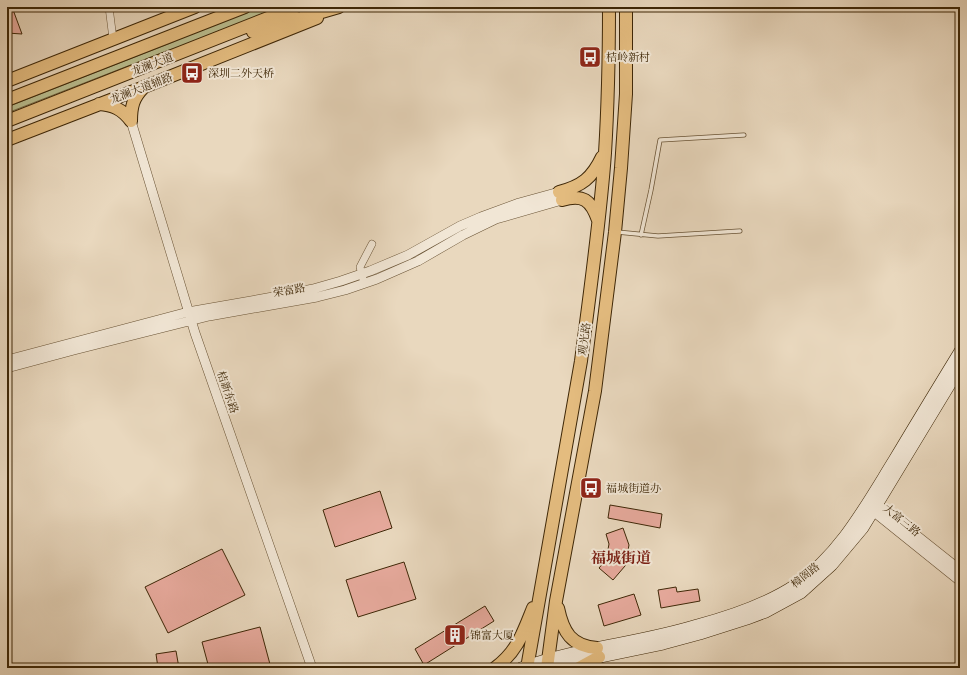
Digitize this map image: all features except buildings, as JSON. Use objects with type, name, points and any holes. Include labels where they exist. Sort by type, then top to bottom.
[{"type":"main road","points":[[7,81],[195,7]]},
{"type":"main road","points":[[181,32],[229,7]]},
{"type":"main road","name":"龙澜大道","points":[[7,100],[245,7]]},
{"type":"main road","name":"龙澜大道","points":[[7,121],[296,7]]},
{"type":"main road","points":[[189,50],[339,7]]},
{"type":"main road","name":"龙澜大道辅路","points":[[7,140],[312,20],[339,7]]},
{"type":"main road","name":"观光路","points":[[525,667],[542,582],[580,361],[598,221],[605,152],[609,7]]},
{"type":"main road","name":"观光路","points":[[547,665],[556,601],[595,391],[615,232],[626,94],[626,7]]},
{"type":"main road","points":[[131,121],[131,112],[135,97],[144,87]]},
{"type":"main road","points":[[97,104],[115,107],[126,114],[131,121]]},
{"type":"main road","points":[[561,196],[586,181],[596,169],[605,152]]},
{"type":"main road","points":[[561,196],[588,201],[595,210],[598,221]]},
{"type":"main road","name":"樟阁路","points":[[873,505],[960,351]]},
{"type":"main road","name":"樟阁路","points":[[525,667],[547,665],[698,625],[744,610],[795,584],[824,560],[856,521],[873,505],[960,368]]},
{"type":"main road","points":[[495,668],[508,657],[519,642],[542,582]]},
{"type":"main road","points":[[556,601],[564,628],[569,636],[577,643],[598,652],[579,668]]},
{"type":"street","points":[[109,7],[113,39]]},
{"type":"street","name":"桔新东路","points":[[131,121],[189,316],[312,668]]},
{"type":"street","name":"荣富路","points":[[7,360],[73,346],[189,316],[363,279],[460,226],[481,217],[519,203],[561,196]]},
{"type":"street","points":[[363,279],[360,267],[372,244]]},
{"type":"street","name":"荣富路","points":[[7,368],[73,346]]},
{"type":"street","name":"大富三路","points":[[873,505],[960,570]]},
{"type":"street","name":"大富三路","points":[[873,505],[960,581]]},
{"type":"lane","points":[[641,235],[660,140],[744,135]]},
{"type":"lane","points":[[615,232],[658,236],[740,231]]},
{"type":"green space","points":[[240,7],[320,7],[169,50],[7,113],[7,107],[173,42]]},
{"type":"place","name":"桔岭新村","points":[[590,57]]},
{"type":"place","name":"深圳二外天桥","points":[[192,73]]},
{"type":"place","name":"福城街道办","points":[[591,488]]},
{"type":"place","name":"锦富大厦","points":[[455,635]]},
{"type":"district","name":"福城街道","points":[[621,557]]}]
